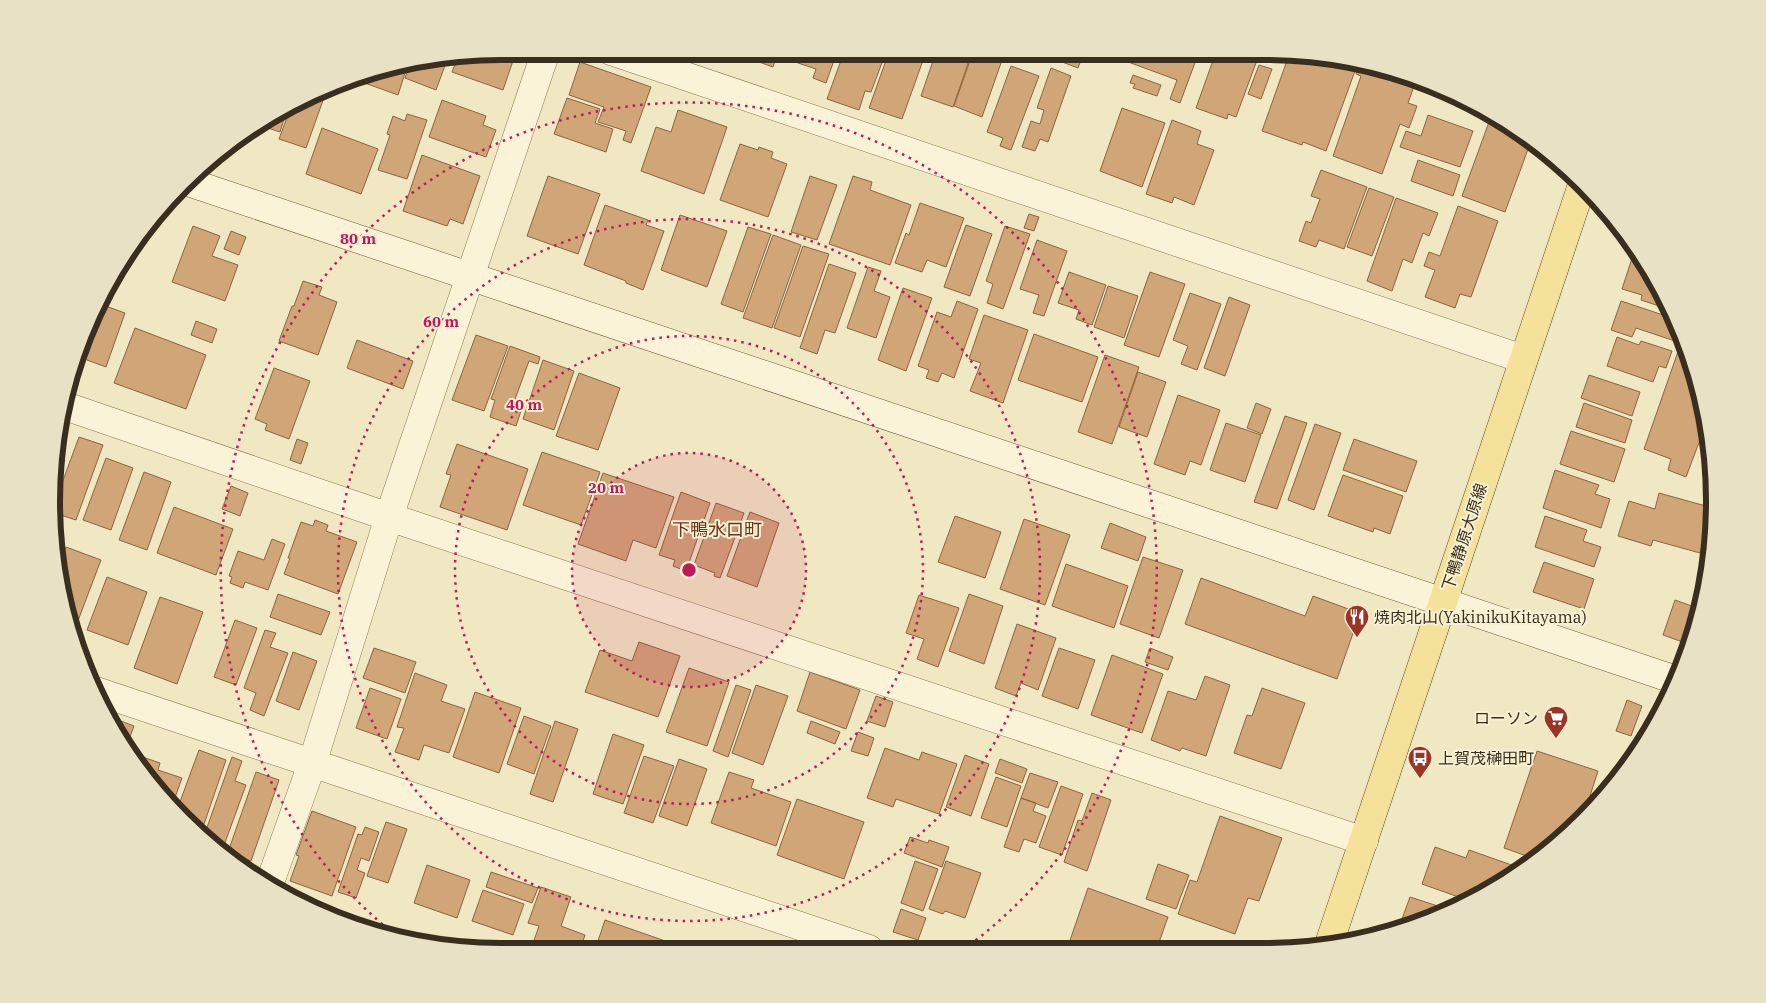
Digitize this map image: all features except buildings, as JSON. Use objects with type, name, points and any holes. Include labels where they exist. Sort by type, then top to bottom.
[{"type":"main road","name":"下鴨静原大原線","points":[[1331,938],[1580,192]]},
{"type":"street","points":[[271,878],[312,764],[390,517],[543,60]]},
{"type":"street","points":[[639,60],[1523,359]]},
{"type":"street","points":[[194,184],[1669,678]]},
{"type":"street","points":[[70,408],[390,517],[1364,841]]},
{"type":"street","points":[[105,694],[848,943]]},
{"type":"place","name":"焼肉北山(YakinikuKitayama)","points":[[1357,638]]},
{"type":"place","name":"ローソン","points":[[1556,739]]},
{"type":"place","name":"上賀茂榊田町","points":[[1420,779]]},
{"type":"district","name":"下鴨水口町","points":[[717,529]]}]
